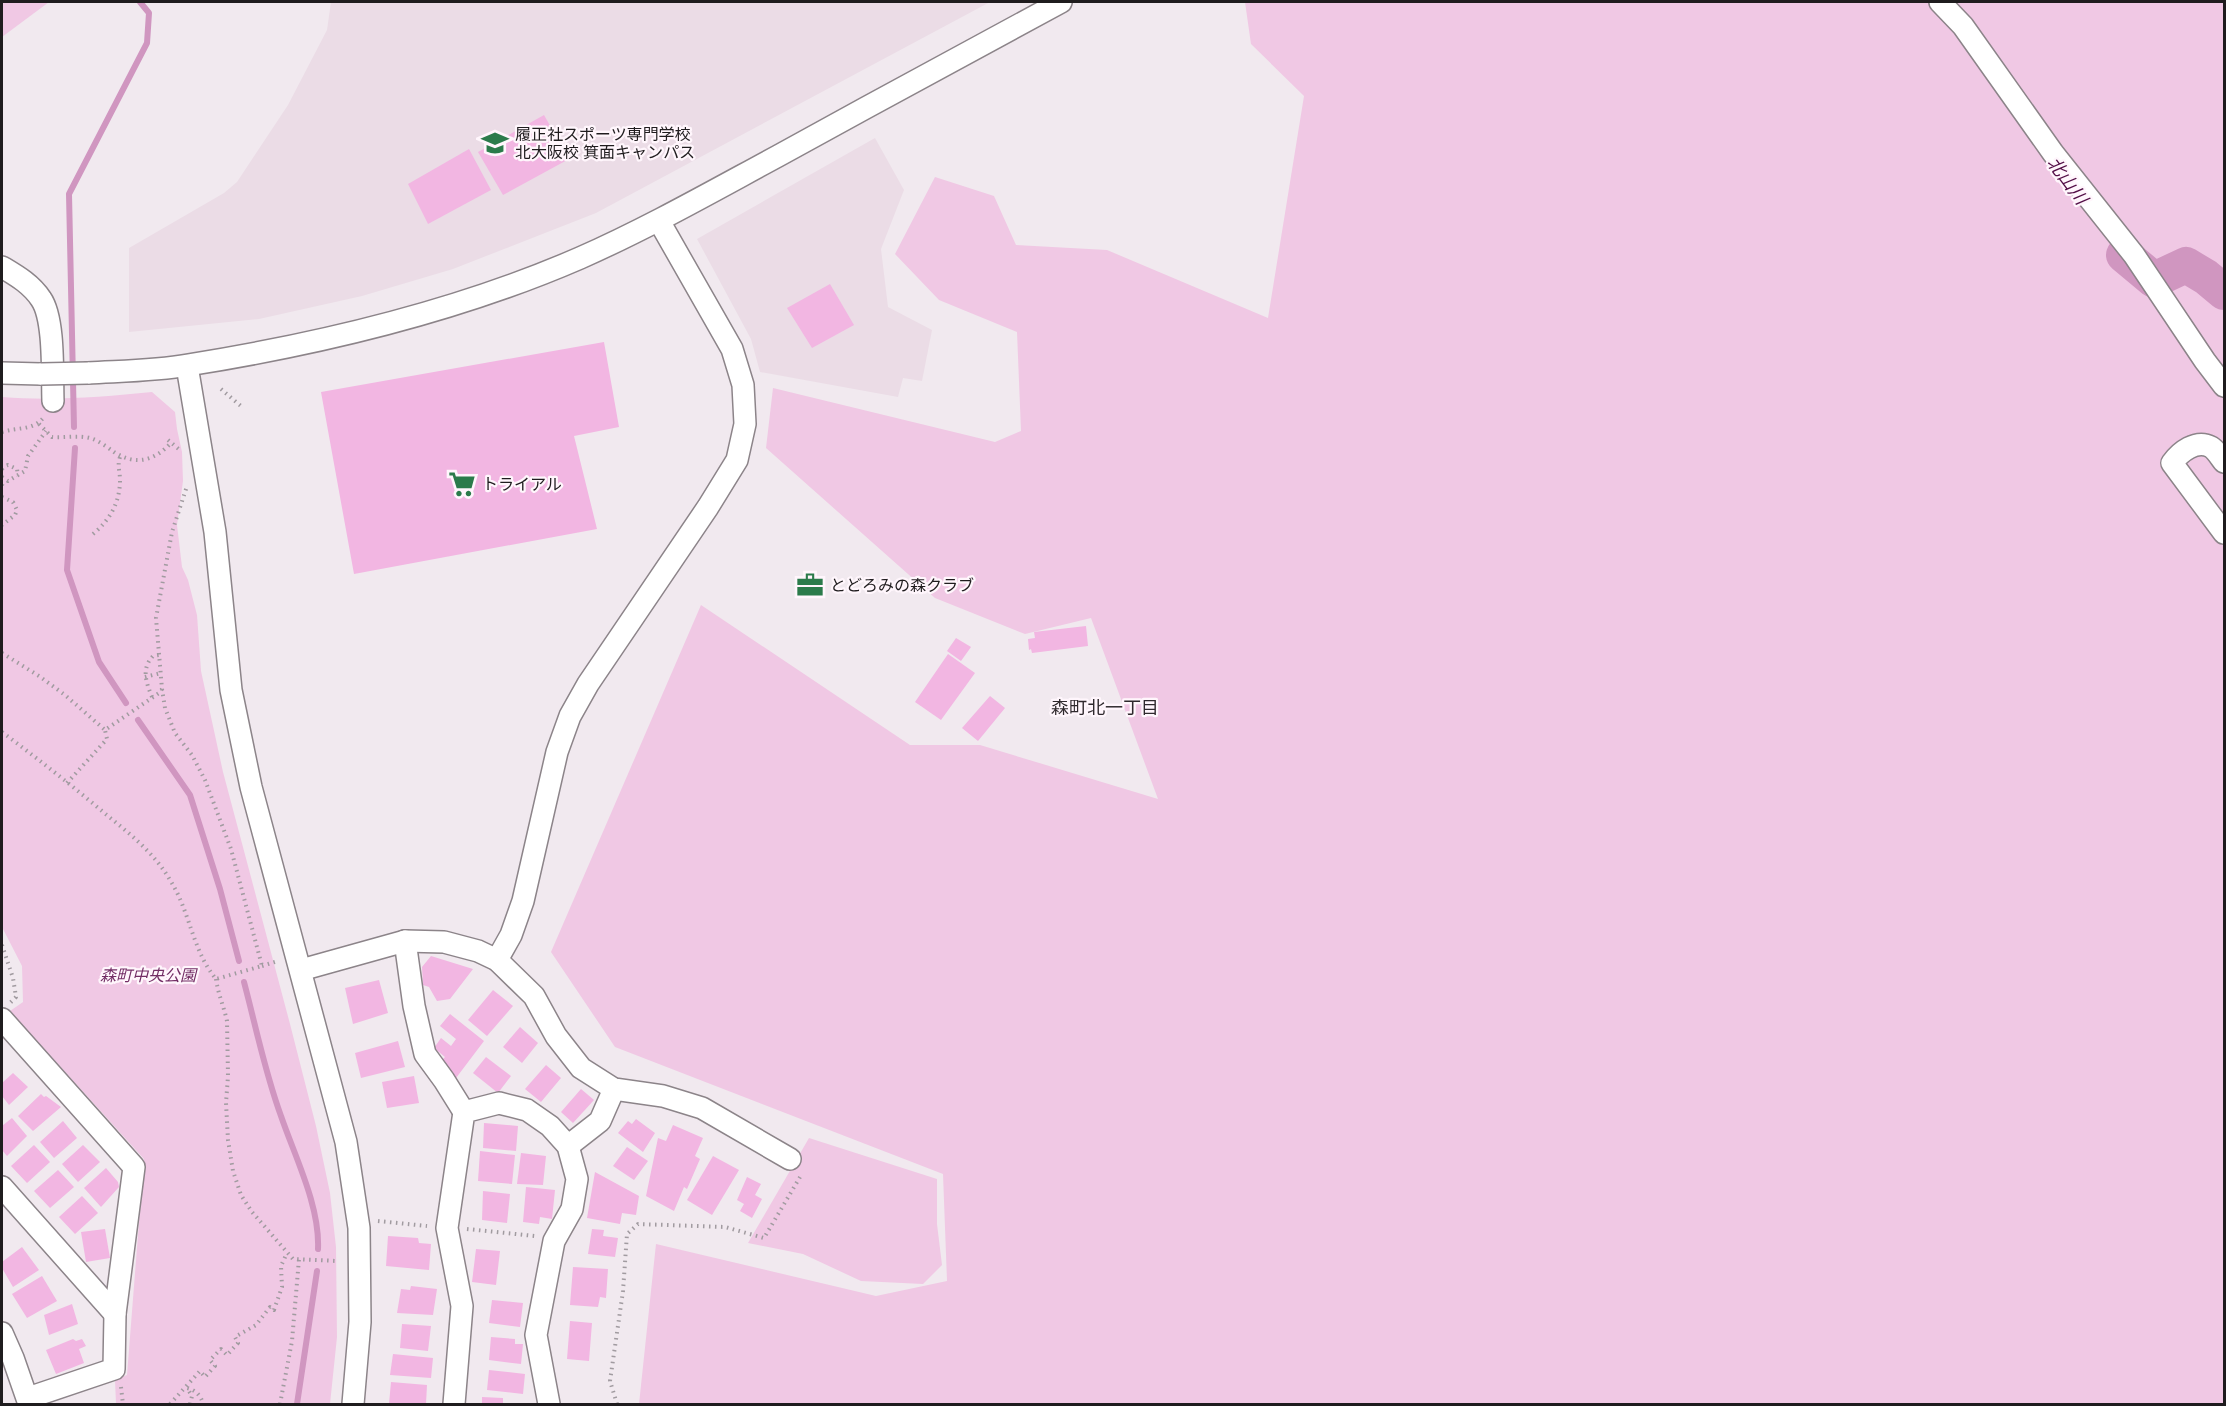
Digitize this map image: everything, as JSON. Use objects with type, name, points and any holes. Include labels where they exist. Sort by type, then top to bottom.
[{"type":"street","points":[[2,373],[88,374],[187,366],[372,327],[445,307],[519,282],[561,266],[659,220],[1061,2]]},
{"type":"street","points":[[1940,2],[1963,26],[2053,153],[2134,255],[2205,362],[2224,386]]},
{"type":"street","points":[[497,960],[511,935],[523,901],[557,752],[570,716],[588,684],[708,507],[737,460],[745,424],[743,385],[732,349],[659,220]]},
{"type":"street","points":[[2,267],[31,286],[46,308],[50,324],[52,400]]},
{"type":"street","points":[[187,366],[215,532],[231,690],[251,787],[346,1143],[359,1228],[360,1322],[353,1404]]},
{"type":"street","points":[[2224,462],[2211,447],[2199,444],[2179,452],[2172,463],[2224,533]]},
{"type":"street","points":[[301,970],[405,941],[444,942],[478,951],[497,960],[534,996],[556,1036],[581,1068],[614,1089],[663,1096],[702,1108],[790,1159]]},
{"type":"street","points":[[405,941],[414,1006],[425,1054],[464,1112],[447,1227],[462,1306],[454,1404]]},
{"type":"street","points":[[2,1333],[29,1401],[114,1370],[115,1314],[134,1167],[5,1011]]},
{"type":"street","points":[[568,1146],[600,1121],[614,1089]]},
{"type":"street","points":[[464,1112],[499,1103],[527,1110],[550,1126],[568,1146],[577,1179],[572,1209],[554,1241],[536,1335],[549,1404]]},
{"type":"street","points":[[2,1187],[115,1314]]},
{"type":"path","points":[[221,389],[242,407]]},
{"type":"path","points":[[2,432],[25,429],[39,423],[52,400]]},
{"type":"path","points":[[39,423],[52,437],[90,438],[121,456],[150,460],[162,453],[170,442],[182,452]]},
{"type":"path","points":[[2,485],[3,478],[8,481],[25,471],[28,456],[46,431]]},
{"type":"path","points":[[93,534],[105,524],[115,506],[120,491],[117,465],[120,457]]},
{"type":"path","points":[[2,469],[4,466],[12,466],[17,469],[18,476]]},
{"type":"path","points":[[189,477],[172,532],[156,618],[162,689],[165,708],[175,733],[192,755],[205,780],[231,849],[262,966]]},
{"type":"path","points":[[2,497],[13,502],[17,510],[15,515],[2,525]]},
{"type":"path","points":[[2,653],[48,682],[105,730],[106,739],[67,783]]},
{"type":"path","points":[[152,697],[145,677],[147,663],[153,656],[159,655]]},
{"type":"path","points":[[145,677],[161,674]]},
{"type":"path","points":[[105,730],[162,689]]},
{"type":"path","points":[[2,732],[44,762],[156,857],[182,900],[197,948],[208,970],[216,979],[217,990],[223,1004],[227,1021],[228,1140],[232,1171],[240,1195],[293,1259],[337,1261]]},
{"type":"path","points":[[2,945],[13,978],[16,997],[5,1011]]},
{"type":"path","points":[[216,979],[280,961]]},
{"type":"path","points":[[617,1404],[610,1382],[627,1234],[638,1224],[725,1227],[764,1238],[806,1167],[790,1159]]},
{"type":"path","points":[[170,1404],[187,1388],[200,1371],[205,1377],[216,1366],[210,1359],[221,1349],[227,1355],[238,1343],[235,1337],[256,1325],[270,1307],[274,1310],[282,1287],[281,1266],[288,1253]]},
{"type":"path","points":[[279,1404],[292,1341],[299,1259]]},
{"type":"path","points":[[120,1378],[123,1404]]},
{"type":"path","points":[[187,1388],[192,1396],[190,1404]]},
{"type":"path","points":[[187,1388],[192,1389],[202,1398],[203,1404]]},
{"type":"shaded area","name":"履正社スポーツ専門学校 北大阪校 箕面キャンパス","points":[[331,2],[990,2],[596,213],[453,269],[362,296],[259,319],[129,332],[129,248],[224,193],[237,182],[288,105],[327,30]]},
{"type":"shaded area","points":[[875,138],[904,190],[881,249],[888,307],[932,330],[922,381],[903,378],[898,397],[760,372],[751,339],[697,239]]},
{"type":"green space","points":[[2,2],[49,2],[2,37]]},
{"type":"green space","points":[[1245,2],[2224,2],[2224,1404],[639,1404],[656,1244],[876,1296],[947,1281],[943,1174],[615,1047],[551,952],[701,605],[910,745],[980,745],[1158,799],[1091,618],[1025,634],[935,598],[766,448],[773,388],[995,442],[1021,431],[1017,332],[939,300],[895,254],[935,177],[994,196],[1016,245],[1107,250],[1268,318],[1304,96],[1251,44]]},
{"type":"green space","name":"森町中央公園","points":[[152,392],[175,412],[182,452],[183,481],[177,525],[182,567],[188,580],[197,615],[201,671],[223,772],[316,1126],[330,1193],[336,1247],[337,1337],[330,1404],[116,1404],[115,1380],[127,1375],[144,1159],[10,1011],[23,1002],[22,966],[2,927],[2,397],[77,398]]},
{"type":"green space","points":[[809,1138],[937,1179],[937,1224],[942,1265],[923,1284],[861,1281],[803,1254],[748,1243]]},
{"type":"building","points":[[544,115],[569,159],[503,195],[478,152]]},
{"type":"building","points":[[469,149],[491,190],[428,224],[408,184]]},
{"type":"building","points":[[830,284],[854,325],[812,348],[787,308]]},
{"type":"building","name":"トライアル","points":[[604,342],[619,427],[574,436],[597,529],[354,574],[321,392]]},
{"type":"building","points":[[1086,626],[1088,646],[1032,653],[1031,649],[1029,650],[1028,639],[1035,638],[1034,632]]},
{"type":"building","points":[[956,638],[971,647],[961,661],[947,651]]},
{"type":"building","points":[[948,654],[975,673],[941,720],[915,702]]},
{"type":"building","points":[[990,696],[1005,708],[978,741],[962,728]]},
{"type":"building","points":[[431,956],[473,969],[450,999],[437,1001],[429,987],[423,985],[422,967]]},
{"type":"building","points":[[379,980],[388,1013],[353,1024],[345,988]]},
{"type":"building","points":[[493,990],[513,1006],[487,1036],[468,1020]]},
{"type":"building","points":[[450,1014],[484,1041],[456,1078],[443,1068],[446,1064],[442,1060],[445,1057],[434,1048],[441,1038],[451,1046],[456,1039],[440,1026]]},
{"type":"building","points":[[520,1027],[538,1043],[522,1063],[503,1047]]},
{"type":"building","points":[[398,1041],[405,1067],[361,1078],[355,1053]]},
{"type":"building","points":[[486,1057],[511,1076],[498,1093],[473,1073]]},
{"type":"building","points":[[546,1065],[561,1078],[541,1102],[525,1089]]},
{"type":"building","points":[[13,1073],[28,1087],[9,1105],[2,1096],[2,1083]]},
{"type":"building","points":[[414,1076],[419,1103],[387,1108],[382,1082]]},
{"type":"building","points":[[581,1089],[594,1100],[573,1123],[561,1112]]},
{"type":"building","points":[[41,1094],[61,1107],[33,1131],[18,1116]]},
{"type":"building","points":[[12,1118],[27,1136],[7,1156],[2,1150],[2,1126]]},
{"type":"building","points":[[636,1119],[655,1133],[643,1152],[618,1133],[628,1121],[632,1124]]},
{"type":"building","points":[[63,1121],[77,1138],[54,1158],[40,1142]]},
{"type":"building","points":[[484,1123],[518,1126],[516,1151],[483,1148]]},
{"type":"building","points":[[673,1125],[703,1138],[695,1156],[700,1159],[674,1211],[646,1196],[658,1138],[666,1141]]},
{"type":"building","points":[[34,1145],[50,1162],[27,1183],[11,1166]]},
{"type":"building","points":[[83,1145],[100,1162],[78,1182],[62,1164]]},
{"type":"building","points":[[627,1147],[648,1161],[634,1180],[613,1166]]},
{"type":"building","points":[[480,1151],[515,1155],[512,1184],[478,1181]]},
{"type":"building","points":[[521,1153],[546,1156],[543,1185],[517,1184]]},
{"type":"building","points":[[713,1156],[739,1170],[712,1215],[687,1200]]},
{"type":"building","points":[[106,1168],[118,1182],[119,1187],[101,1207],[84,1188]]},
{"type":"building","points":[[58,1170],[74,1187],[50,1208],[34,1191]]},
{"type":"building","points":[[595,1172],[639,1196],[636,1215],[622,1213],[620,1224],[587,1218]]},
{"type":"building","points":[[747,1177],[761,1184],[755,1195],[762,1199],[752,1218],[740,1211],[744,1204],[737,1200]]},
{"type":"building","points":[[526,1187],[555,1190],[552,1219],[540,1217],[539,1224],[523,1222]]},
{"type":"building","points":[[483,1191],[510,1194],[507,1223],[482,1220]]},
{"type":"building","points":[[82,1196],[98,1213],[75,1234],[59,1217]]},
{"type":"building","points":[[105,1229],[110,1258],[86,1262],[81,1232]]},
{"type":"building","points":[[592,1229],[604,1230],[603,1236],[618,1238],[615,1257],[588,1254]]},
{"type":"building","points":[[388,1236],[418,1238],[419,1243],[431,1244],[429,1270],[386,1266]]},
{"type":"building","points":[[22,1247],[39,1270],[13,1287],[2,1268],[2,1262]]},
{"type":"building","points":[[476,1249],[500,1251],[496,1285],[472,1282]]},
{"type":"building","points":[[573,1267],[608,1269],[606,1298],[600,1297],[598,1307],[570,1305]]},
{"type":"building","points":[[42,1276],[57,1301],[27,1318],[12,1294]]},
{"type":"building","points":[[411,1286],[437,1289],[433,1315],[397,1313],[401,1289],[410,1290]]},
{"type":"building","points":[[492,1300],[523,1303],[520,1327],[489,1323]]},
{"type":"building","points":[[72,1304],[78,1324],[49,1335],[44,1315]]},
{"type":"building","points":[[570,1321],[592,1323],[589,1361],[567,1359]]},
{"type":"building","points":[[402,1324],[431,1326],[428,1351],[400,1348]]},
{"type":"building","points":[[491,1337],[515,1339],[515,1344],[523,1344],[521,1364],[489,1360]]},
{"type":"building","points":[[73,1339],[76,1341],[82,1339],[86,1346],[79,1349],[84,1363],[56,1374],[46,1350]]},
{"type":"building","points":[[393,1354],[433,1358],[431,1378],[390,1375]]},
{"type":"building","points":[[489,1370],[525,1374],[523,1394],[487,1390]]},
{"type":"building","points":[[391,1382],[427,1385],[426,1404],[389,1404]]},
{"type":"building","points":[[482,1397],[503,1398],[503,1404],[482,1404]]},
{"type":"waterway","points":[[74,427],[69,194],[147,43],[149,13],[140,2]]},
{"type":"waterway","name":"北山川","points":[[2124,255],[2154,280],[2186,265],[2206,277],[2224,292]]},
{"type":"waterway","points":[[75,448],[67,570],[99,662],[126,703]]},
{"type":"waterway","points":[[138,720],[190,795],[220,889],[239,961]]},
{"type":"waterway","points":[[244,982],[270,1083],[311,1199],[318,1233],[318,1249]]},
{"type":"waterway","points":[[297,1404],[317,1271]]},
{"type":"place","name":"履正社スポーツ専門学校 北大阪校 箕面キャンパス","points":[[495,143]]},
{"type":"place","name":"トライアル","points":[[462,484]]},
{"type":"place","name":"とどろみの森クラブ","points":[[810,585]]},
{"type":"district","name":"森町北一丁目","points":[[1105,707]]}]
